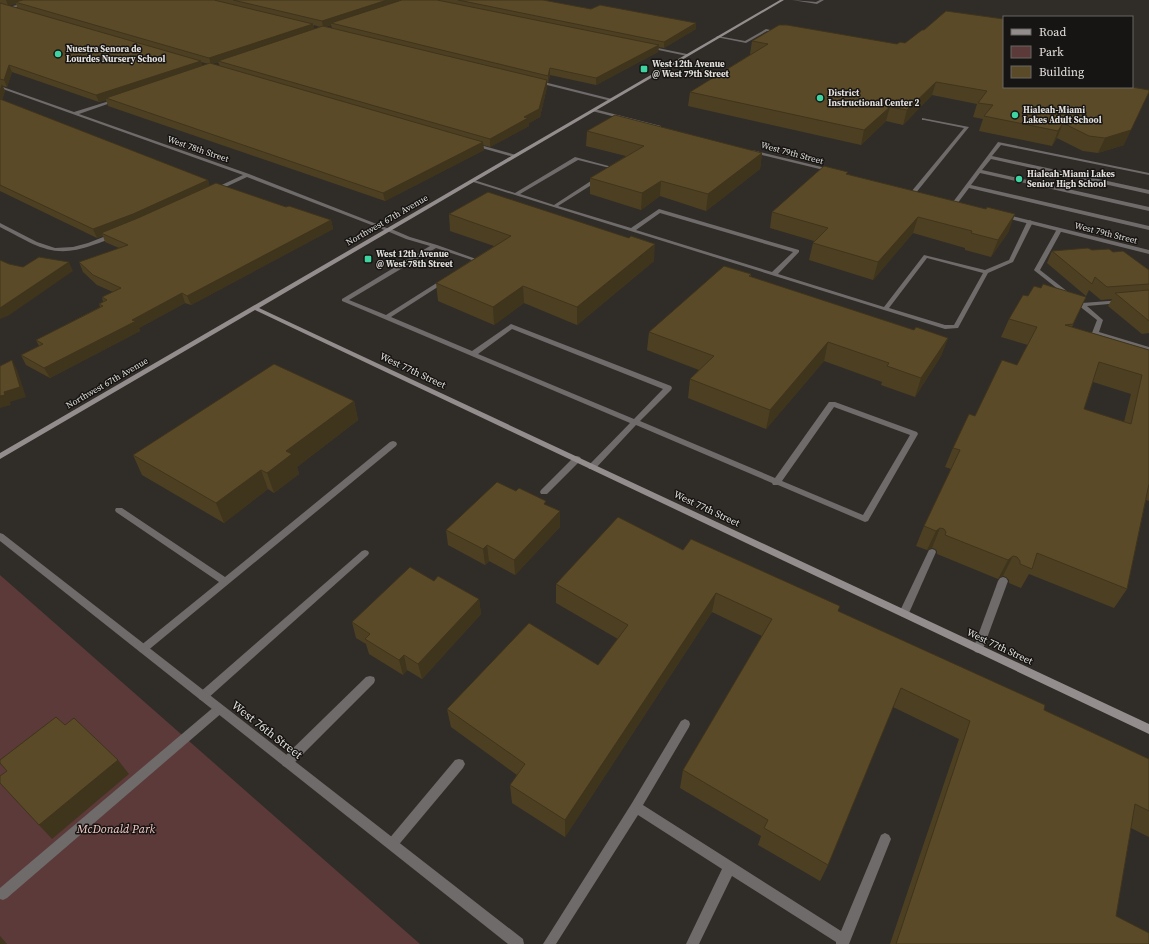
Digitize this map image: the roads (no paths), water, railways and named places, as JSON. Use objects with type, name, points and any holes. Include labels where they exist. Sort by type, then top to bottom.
[{"type":"main road","name":"Northwest 67th Avenue","points":[[0,456],[782,0]]},
{"type":"main road","name":"West 77th Street","points":[[255,308],[1149,729]]},
{"type":"street","points":[[0,10],[42,0]]},
{"type":"street","points":[[794,0],[817,4],[822,0]]},
{"type":"street","points":[[0,6],[16,10]]},
{"type":"street","points":[[718,37],[746,42],[766,30],[788,34]]},
{"type":"street","points":[[641,46],[687,55]]},
{"type":"street","points":[[534,81],[611,100]]},
{"type":"street","name":"West 78th Street","points":[[0,87],[247,175],[408,238],[476,260],[463,269]]},
{"type":"street","points":[[73,114],[125,97]]},
{"type":"street","points":[[594,110],[662,127]]},
{"type":"street","points":[[913,193],[967,127],[924,119]]},
{"type":"street","points":[[469,143],[514,156]]},
{"type":"street","points":[[955,203],[1000,143],[1149,174]]},
{"type":"street","name":"West 79th Street","points":[[746,149],[837,173]]},
{"type":"street","points":[[989,157],[1149,192]]},
{"type":"street","points":[[516,194],[577,158],[614,168],[608,172]]},
{"type":"street","points":[[979,171],[1149,209]]},
{"type":"street","points":[[211,192],[247,175]]},
{"type":"street","points":[[555,206],[601,176]]},
{"type":"street","points":[[472,181],[944,327],[956,327],[986,272],[1011,261],[1030,222]]},
{"type":"street","points":[[968,186],[1149,228]]},
{"type":"street","points":[[905,191],[920,194]]},
{"type":"street","points":[[948,201],[962,205]]},
{"type":"street","points":[[632,230],[659,211],[797,251],[774,274]]},
{"type":"street","name":"West 79th Street","points":[[1000,215],[1149,252]]},
{"type":"street","points":[[0,225],[48,249],[62,250],[83,247],[118,233]]},
{"type":"street","points":[[1059,230],[1037,270],[1100,320],[1094,333],[1149,349]]},
{"type":"street","points":[[435,246],[344,300],[776,483],[865,519],[914,434],[832,404],[776,483]]},
{"type":"street","points":[[885,309],[926,256],[986,272]]},
{"type":"street","points":[[386,318],[450,277]]},
{"type":"street","points":[[1081,305],[1126,301]]},
{"type":"street","points":[[473,354],[511,326],[668,388],[592,467]]},
{"type":"street","points":[[143,649],[393,444]]},
{"type":"street","points":[[544,492],[577,459]]},
{"type":"street","points":[[119,510],[226,582]]},
{"type":"street","name":"West 76th Street","points":[[0,536],[518,944]]},
{"type":"street","points":[[904,613],[932,552]]},
{"type":"street","points":[[203,696],[365,553]]},
{"type":"street","points":[[978,648],[1003,581]]},
{"type":"street","points":[[287,762],[370,680]]},
{"type":"street","points":[[3,894],[219,709]]},
{"type":"street","points":[[549,944],[636,807],[685,724]]},
{"type":"street","points":[[392,844],[459,764]]},
{"type":"street","points":[[636,807],[843,942],[885,839]]},
{"type":"street","points":[[692,944],[730,867]]},
{"type":"place","name":"Nuestra Senora de Lourdes Nursery School","points":[[58,54]]},
{"type":"place","name":"West 12th Avenue @ West 79th Street","points":[[644,69]]},
{"type":"place","name":"District Instructional Center 2","points":[[820,98]]},
{"type":"place","name":"Hialeah-Miami Lakes Adult School","points":[[1015,115]]},
{"type":"place","name":"Hialeah-Miami Lakes Senior High School","points":[[1019,179]]},
{"type":"place","name":"West 12th Avenue @ West 78th Street","points":[[368,259]]},
{"type":"park label","name":"McDonald Park","points":[[116,829]]}]
